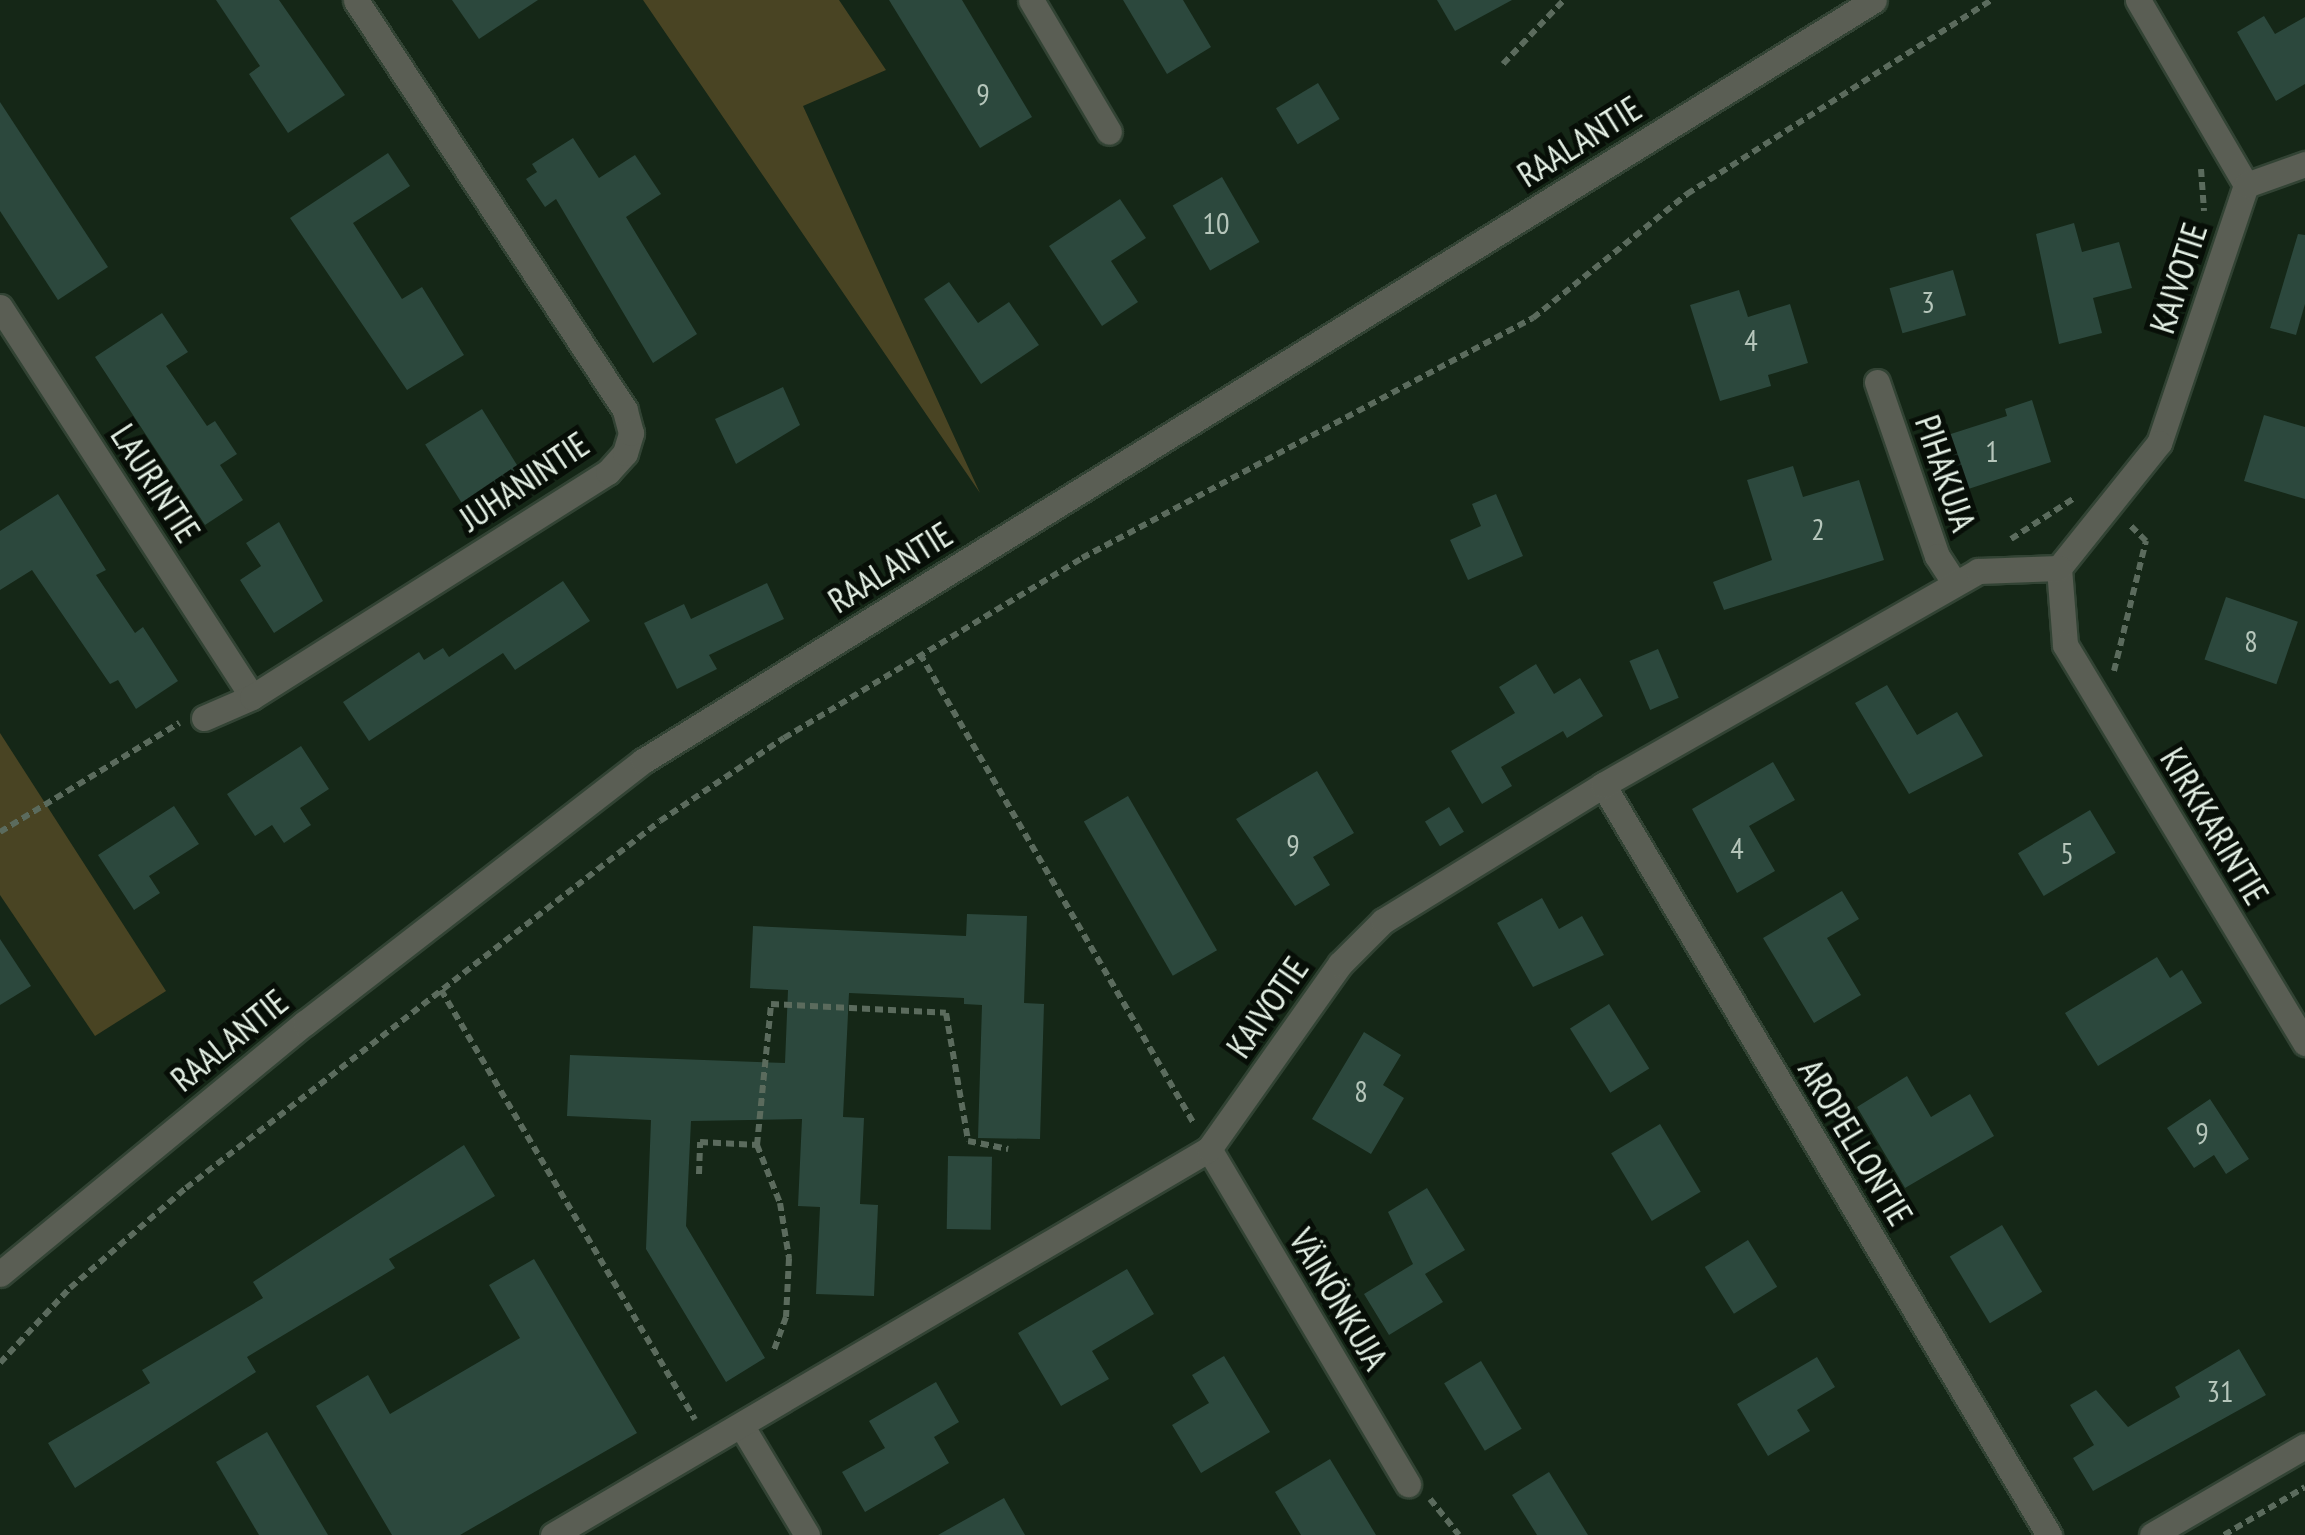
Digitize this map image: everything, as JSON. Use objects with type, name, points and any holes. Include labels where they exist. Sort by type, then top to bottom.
[{"type":"street","name":"JUHANINTIE","points":[[204,718],[252,697],[608,472],[625,453],[631,433],[626,410],[356,0]]},
{"type":"street","points":[[1032,0],[1109,132]]},
{"type":"street","name":"RAALANTIE","points":[[0,1274],[305,1023],[643,762],[1874,0]]},
{"type":"street","points":[[2138,0],[2246,185],[2305,164]]},
{"type":"street","name":"KAIVOTIE","points":[[553,1535],[1209,1150],[1340,964],[1383,921],[1603,785],[1955,584],[2003,566],[2059,568],[2160,444],[2246,185]]},
{"type":"street","name":"LAURINTIE","points":[[0,307],[252,697]]},
{"type":"street","name":"PIHAKUJA","points":[[1878,382],[1937,556],[1955,584]]},
{"type":"street","name":"KIRKKARINTIE","points":[[2059,568],[2066,645],[2305,1042]]},
{"type":"street","name":"AROPELLONTIE","points":[[1603,785],[2049,1535]]},
{"type":"street","name":"VÄINÖNKUJA","points":[[1209,1150],[1408,1484]]},
{"type":"street","points":[[740,1425],[806,1535]]},
{"type":"street","points":[[2152,1535],[2305,1446]]},
{"type":"path","points":[[1503,64],[1564,0]]},
{"type":"path","points":[[0,1363],[70,1288],[186,1188],[660,821],[920,654],[1082,558],[1533,318],[1687,194],[1991,0]]},
{"type":"path","points":[[2197,153],[2202,230]]},
{"type":"path","points":[[2004,542],[2091,486],[2146,541],[2113,678]]},
{"type":"path","points":[[920,654],[1209,1150]]},
{"type":"path","points":[[1,830],[174,724],[204,718]]},
{"type":"path","points":[[441,990],[709,1443]]},
{"type":"path","points":[[772,1353],[786,1316],[788,1258],[780,1204],[757,1145],[771,1004],[946,1014],[968,1141],[1008,1149]]},
{"type":"path","points":[[699,1174],[700,1142],[757,1145]]},
{"type":"path","points":[[1408,1484],[1443,1508],[1458,1535]]},
{"type":"path","points":[[2224,1535],[2305,1487]]},
{"type":"shaded area","points":[[643,0],[839,0],[886,70],[803,106],[980,493]]},
{"type":"shaded area","points":[[0,733],[166,991],[95,1036],[0,895]]},
{"type":"building","points":[[216,0],[279,0],[345,95],[288,133],[249,74],[260,66]]},
{"type":"building","points":[[452,0],[538,0],[479,39]]},
{"type":"building","points":[[889,0],[962,0],[1032,117],[980,148]]},
{"type":"building","points":[[1123,0],[1183,0],[1211,47],[1167,74]]},
{"type":"building","points":[[1437,0],[1512,0],[1455,31]]},
{"type":"building","points":[[2264,16],[2275,34],[2305,17],[2305,84],[2276,101],[2237,32]]},
{"type":"building","points":[[1318,83],[1340,119],[1298,144],[1276,108]]},
{"type":"building","points":[[0,102],[108,267],[58,300],[0,211]]},
{"type":"building","points":[[573,138],[599,178],[635,155],[661,194],[626,217],[697,334],[653,363],[556,199],[545,207],[526,179],[537,172],[532,164]]},
{"type":"building","points":[[388,153],[410,186],[353,223],[402,299],[422,287],[464,355],[407,390],[290,218]]},
{"type":"building","points":[[1222,177],[1260,242],[1210,270],[1173,206]]},
{"type":"building","points":[[1120,199],[1146,238],[1111,261],[1138,302],[1102,326],[1049,246]]},
{"type":"building","points":[[2074,223],[2082,252],[2119,242],[2132,288],[2093,298],[2102,333],[2059,344],[2036,234]]},
{"type":"building","points":[[2298,234],[2305,235],[2305,304],[2296,335],[2270,328]]},
{"type":"building","points":[[1953,270],[1966,315],[1903,333],[1890,288]]},
{"type":"building","points":[[949,282],[978,323],[1009,302],[1039,345],[981,384],[924,299]]},
{"type":"building","points":[[1739,290],[1748,317],[1790,304],[1808,363],[1768,375],[1771,386],[1720,401],[1690,305]]},
{"type":"building","points":[[162,313],[188,352],[166,366],[207,426],[215,421],[237,454],[220,465],[243,500],[205,525],[95,357]]},
{"type":"building","points":[[783,387],[800,425],[736,464],[715,419]]},
{"type":"building","points":[[2032,400],[2051,462],[1950,495],[1932,440],[2007,416],[2005,409]]},
{"type":"building","points":[[482,409],[523,475],[467,511],[425,445]]},
{"type":"building","points":[[2264,415],[2305,427],[2305,499],[2244,481]]},
{"type":"building","points":[[1793,466],[1803,497],[1859,480],[1884,560],[1724,610],[1713,582],[1772,560],[1747,480]]},
{"type":"building","points":[[58,494],[106,570],[96,575],[135,633],[143,627],[178,681],[136,709],[118,680],[110,684],[32,570],[0,590],[0,531]]},
{"type":"building","points":[[1496,494],[1523,556],[1468,580],[1450,540],[1481,526],[1472,504]]},
{"type":"building","points":[[279,522],[323,601],[274,633],[240,580],[261,566],[246,543]]},
{"type":"building","points":[[563,581],[590,621],[515,670],[503,653],[369,741],[343,702],[419,652],[424,660],[443,648],[449,657]]},
{"type":"building","points":[[767,583],[784,619],[709,655],[717,669],[677,689],[644,623],[684,604],[691,619]]},
{"type":"building","points":[[2226,597],[2298,622],[2276,684],[2205,659]]},
{"type":"building","points":[[1658,649],[1679,698],[1650,710],[1629,661]]},
{"type":"building","points":[[1536,664],[1554,694],[1580,678],[1603,716],[1567,738],[1563,731],[1501,767],[1512,786],[1482,804],[1451,751],[1515,713],[1499,687]]},
{"type":"building","points":[[1887,685],[1917,735],[1957,712],[1983,756],[1909,794],[1855,703]]},
{"type":"building","points":[[301,746],[329,789],[300,808],[311,825],[284,843],[272,825],[255,836],[227,794]]},
{"type":"building","points":[[1773,762],[1795,800],[1749,826],[1775,871],[1737,893],[1692,809]]},
{"type":"building","points":[[1317,771],[1354,833],[1313,857],[1330,885],[1295,906],[1236,819]]},
{"type":"building","points":[[1128,796],[1217,950],[1173,976],[1084,822]]},
{"type":"building","points":[[174,806],[199,844],[149,876],[160,893],[134,910],[98,855]]},
{"type":"building","points":[[1449,807],[1464,832],[1440,846],[1425,821]]},
{"type":"building","points":[[2090,810],[2116,853],[2044,896],[2018,853]]},
{"type":"building","points":[[1842,891],[1859,919],[1827,938],[1861,995],[1814,1023],[1763,938]]},
{"type":"building","points":[[1542,898],[1559,929],[1582,916],[1604,955],[1533,987],[1497,923]]},
{"type":"building","points":[[967,914],[1027,916],[1024,1003],[1044,1004],[1040,1139],[978,1138],[982,1005],[964,1004],[964,998],[849,993],[843,1117],[864,1118],[860,1204],[878,1205],[874,1296],[816,1294],[820,1207],[798,1206],[802,1119],[691,1121],[686,1226],[765,1358],[726,1382],[646,1249],[651,1120],[567,1116],[570,1055],[785,1063],[788,990],[750,988],[753,926],[966,936]]},
{"type":"building","points":[[0,939],[31,986],[0,1005]]},
{"type":"building","points":[[2157,957],[2170,978],[2182,970],[2202,1003],[2098,1066],[2065,1013]]},
{"type":"building","points":[[1609,1004],[1649,1068],[1610,1093],[1570,1028]]},
{"type":"building","points":[[1364,1032],[1401,1055],[1383,1085],[1404,1098],[1371,1154],[1312,1119]]},
{"type":"building","points":[[1907,1076],[1931,1117],[1970,1094],[1994,1136],[1905,1188],[1857,1107]]},
{"type":"building","points":[[2210,1099],[2249,1159],[2226,1174],[2214,1155],[2194,1168],[2167,1128]]},
{"type":"building","points":[[1660,1124],[1701,1192],[1652,1221],[1611,1153]]},
{"type":"building","points":[[464,1145],[495,1196],[389,1259],[395,1268],[247,1357],[256,1372],[75,1488],[48,1443],[150,1383],[142,1370],[263,1298],[253,1282]]},
{"type":"building","points":[[948,1156],[992,1157],[991,1230],[947,1229]]},
{"type":"building","points":[[1427,1188],[1465,1250],[1425,1274],[1443,1302],[1389,1335],[1364,1294],[1413,1264],[1388,1212]]},
{"type":"building","points":[[2002,1225],[2042,1292],[1990,1323],[1950,1256]]},
{"type":"building","points":[[1748,1240],[1777,1287],[1734,1314],[1705,1267]]},
{"type":"building","points":[[534,1259],[637,1433],[460,1535],[392,1535],[316,1406],[368,1375],[390,1414],[520,1338],[489,1285]]},
{"type":"building","points":[[1127,1269],[1154,1314],[1092,1351],[1109,1379],[1061,1406],[1018,1333]]},
{"type":"building","points":[[2239,1349],[2266,1395],[2093,1491],[2073,1458],[2094,1445],[2070,1405],[2096,1390],[2128,1427],[2180,1397],[2175,1387]]},
{"type":"building","points":[[1224,1356],[1270,1432],[1201,1473],[1172,1425],[1209,1403],[1192,1375]]},
{"type":"building","points":[[1817,1357],[1835,1387],[1797,1410],[1810,1431],[1768,1456],[1737,1404]]},
{"type":"building","points":[[1481,1361],[1522,1429],[1485,1451],[1444,1383]]},
{"type":"building","points":[[936,1382],[959,1422],[934,1437],[949,1463],[865,1512],[842,1472],[885,1448],[869,1421]]},
{"type":"building","points":[[267,1432],[328,1535],[259,1535],[216,1462]]},
{"type":"building","points":[[1330,1459],[1376,1535],[1301,1535],[1275,1492]]},
{"type":"building","points":[[1549,1472],[1588,1535],[1537,1535],[1512,1495]]},
{"type":"building","points":[[1004,1498],[1025,1535],[938,1535]]}]
